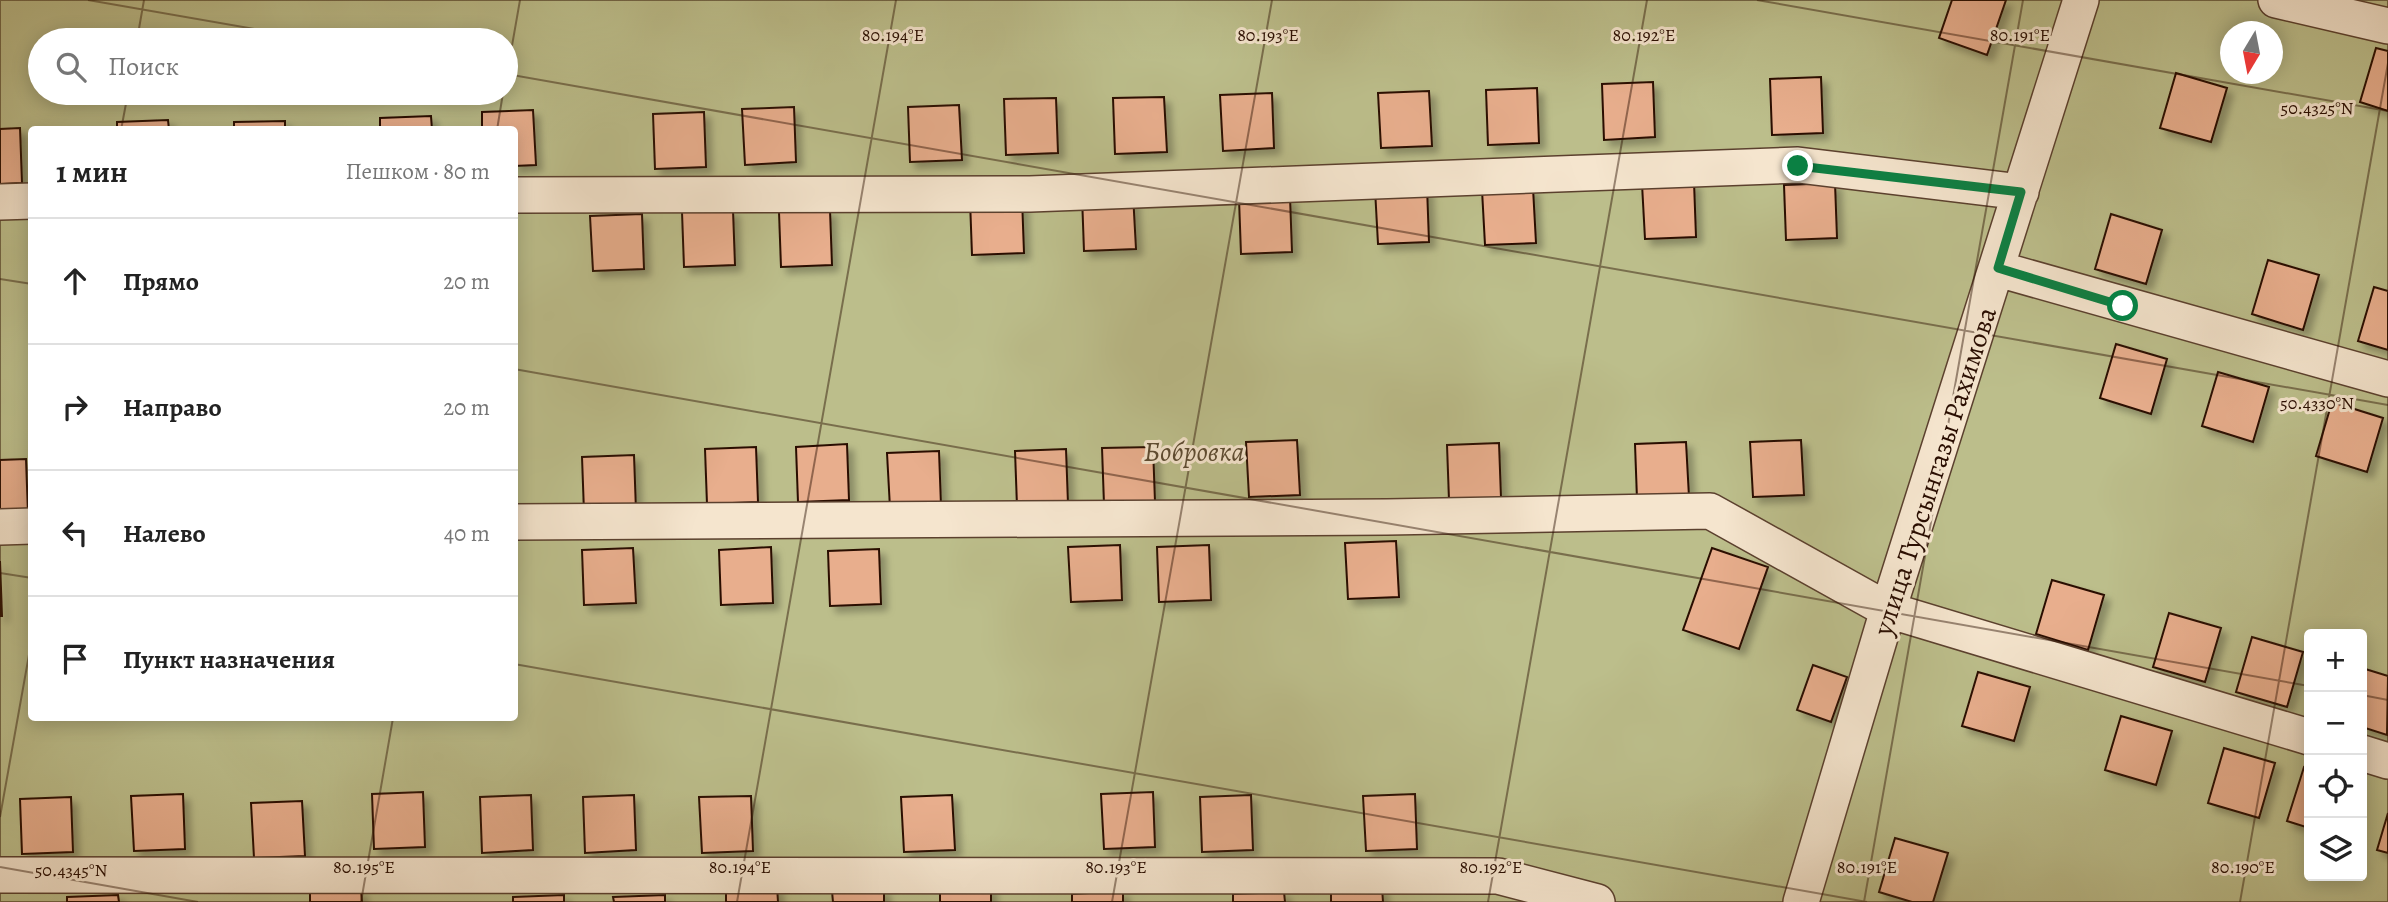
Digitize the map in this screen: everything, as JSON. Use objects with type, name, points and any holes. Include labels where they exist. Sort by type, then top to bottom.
[{"type":"street","name":"улица Турсынгазы Рахимова","points":[[1801,902],[1888,610],[2081,0]]},
{"type":"street","points":[[2276,0],[2388,26]]},
{"type":"street","points":[[518,195],[1030,194],[1798,166],[2021,192]]},
{"type":"street","points":[[0,202],[28,201]]},
{"type":"street","points":[[1998,268],[2388,379]]},
{"type":"street","points":[[518,522],[1374,517],[1710,511],[1888,610],[2304,735]]},
{"type":"street","points":[[0,527],[28,526]]},
{"type":"street","points":[[2367,755],[2388,761]]},
{"type":"street","points":[[0,875],[1498,876],[1597,902]]},
{"type":"green space","name":"Бобровка","points":[[0,0],[2388,0],[2388,902],[0,902]]},
{"type":"building","points":[[1952,0],[2006,0],[1987,55],[1939,38]]},
{"type":"building","points":[[2376,48],[2388,51],[2388,111],[2360,102]]},
{"type":"building","points":[[2176,73],[2227,88],[2211,142],[2160,128]]},
{"type":"building","points":[[1821,77],[1823,133],[1772,135],[1770,79]]},
{"type":"building","points":[[1653,82],[1655,137],[1604,140],[1602,84]]},
{"type":"building","points":[[1537,88],[1539,143],[1488,145],[1486,90]]},
{"type":"building","points":[[1429,91],[1432,146],[1381,148],[1378,93]]},
{"type":"building","points":[[1272,93],[1274,148],[1223,151],[1220,95]]},
{"type":"building","points":[[1164,97],[1167,152],[1115,154],[1113,98]]},
{"type":"building","points":[[1056,98],[1058,153],[1006,155],[1004,99]]},
{"type":"building","points":[[959,105],[962,160],[910,162],[908,107]]},
{"type":"building","points":[[794,107],[796,162],[745,165],[742,109]]},
{"type":"building","points":[[533,110],[536,165],[518,166],[518,126],[482,126],[482,112]]},
{"type":"building","points":[[704,112],[706,167],[655,169],[653,114]]},
{"type":"building","points":[[431,116],[432,126],[380,126],[380,118]]},
{"type":"building","points":[[168,120],[169,126],[117,126],[117,122]]},
{"type":"building","points":[[285,121],[285,126],[234,126],[234,122]]},
{"type":"building","points":[[20,128],[22,183],[0,184],[0,129]]},
{"type":"building","points":[[1694,182],[1696,237],[1645,239],[1642,184]]},
{"type":"building","points":[[1835,183],[1837,238],[1786,240],[1784,185]]},
{"type":"building","points":[[1427,187],[1429,242],[1378,244],[1375,189]]},
{"type":"building","points":[[1533,188],[1536,243],[1485,245],[1482,190]]},
{"type":"building","points":[[1133,194],[1136,249],[1084,251],[1082,196]]},
{"type":"building","points":[[1290,197],[1292,252],[1241,254],[1239,199]]},
{"type":"building","points":[[1022,198],[1024,253],[972,255],[970,200]]},
{"type":"building","points":[[733,210],[735,265],[684,267],[682,212]]},
{"type":"building","points":[[830,210],[832,265],[781,267],[779,212]]},
{"type":"building","points":[[642,214],[644,269],[593,271],[590,216]]},
{"type":"building","points":[[2111,214],[2162,230],[2146,284],[2095,269]]},
{"type":"building","points":[[2268,260],[2319,275],[2303,330],[2252,314]]},
{"type":"building","points":[[2374,287],[2388,291],[2388,350],[2358,341]]},
{"type":"building","points":[[2116,344],[2167,359],[2151,414],[2100,398]]},
{"type":"building","points":[[2218,372],[2269,387],[2253,442],[2202,426]]},
{"type":"building","points":[[2332,402],[2383,418],[2367,472],[2316,456]]},
{"type":"building","points":[[1297,440],[1300,495],[1249,497],[1246,442]]},
{"type":"building","points":[[1801,440],[1804,495],[1753,497],[1750,442]]},
{"type":"building","points":[[1686,442],[1689,497],[1637,499],[1635,444]]},
{"type":"building","points":[[1499,443],[1501,498],[1449,500],[1447,445]]},
{"type":"building","points":[[847,444],[849,500],[798,502],[796,447]]},
{"type":"building","points":[[756,447],[758,502],[707,504],[705,449]]},
{"type":"building","points":[[1153,447],[1155,502],[1104,504],[1102,448]]},
{"type":"building","points":[[1066,449],[1068,504],[1017,506],[1015,451]]},
{"type":"building","points":[[939,451],[941,506],[890,508],[887,453]]},
{"type":"building","points":[[634,455],[636,511],[584,512],[582,457]]},
{"type":"building","points":[[26,459],[28,514],[0,515],[0,460]]},
{"type":"building","points":[[1396,541],[1399,597],[1348,599],[1345,543]]},
{"type":"building","points":[[1120,545],[1122,600],[1071,602],[1068,547]]},
{"type":"building","points":[[1209,545],[1211,600],[1159,602],[1157,547]]},
{"type":"building","points":[[771,547],[773,603],[721,605],[719,550]]},
{"type":"building","points":[[633,548],[636,603],[584,605],[582,550]]},
{"type":"building","points":[[1712,548],[1768,567],[1739,649],[1683,630]]},
{"type":"building","points":[[879,549],[881,604],[830,606],[828,551]]},
{"type":"building","points":[[0,561],[2,616],[0,616]]},
{"type":"building","points":[[2052,580],[2104,595],[2088,650],[2036,634]]},
{"type":"building","points":[[2169,613],[2221,628],[2205,682],[2153,667]]},
{"type":"building","points":[[2252,637],[2303,652],[2287,707],[2236,692]]},
{"type":"building","points":[[1813,665],[1847,677],[1831,722],[1797,710]]},
{"type":"building","points":[[2367,670],[2388,676],[2387,735],[2367,729]]},
{"type":"building","points":[[1978,672],[2030,687],[2014,741],[1962,726]]},
{"type":"building","points":[[2121,716],[2172,731],[2156,785],[2105,770]]},
{"type":"building","points":[[2224,748],[2275,763],[2259,818],[2208,803]]},
{"type":"building","points":[[2304,767],[2304,826],[2287,821]]},
{"type":"building","points":[[423,792],[425,847],[374,849],[372,794]]},
{"type":"building","points":[[1153,792],[1155,847],[1104,849],[1101,794]]},
{"type":"building","points":[[183,794],[185,849],[134,851],[131,796]]},
{"type":"building","points":[[1415,794],[1417,849],[1366,851],[1363,796]]},
{"type":"building","points":[[531,795],[533,850],[482,853],[480,797]]},
{"type":"building","points":[[634,795],[636,850],[585,853],[583,797]]},
{"type":"building","points":[[952,795],[955,850],[904,852],[901,797]]},
{"type":"building","points":[[1251,795],[1253,850],[1202,852],[1200,797]]},
{"type":"building","points":[[751,796],[753,851],[702,853],[699,797]]},
{"type":"building","points":[[71,797],[73,852],[22,854],[20,799]]},
{"type":"building","points":[[302,801],[305,856],[254,858],[251,803]]},
{"type":"building","points":[[2388,813],[2388,853],[2377,850]]},
{"type":"building","points":[[1895,838],[1948,853],[1933,902],[1912,902],[1879,892]]},
{"type":"building","points":[[777,886],[778,902],[726,902],[726,889]]},
{"type":"building","points":[[991,886],[991,902],[940,902],[940,888]]},
{"type":"building","points":[[1382,887],[1383,902],[1331,902],[1331,889]]},
{"type":"building","points":[[884,889],[884,902],[833,902],[832,891]]},
{"type":"building","points":[[361,890],[362,902],[310,902],[310,892]]},
{"type":"building","points":[[1123,891],[1123,902],[1072,902],[1072,894]]},
{"type":"building","points":[[1284,892],[1285,902],[1233,902],[1233,894]]},
{"type":"building","points":[[118,895],[119,902],[67,902],[67,897]]},
{"type":"building","points":[[564,895],[564,902],[513,902],[513,897]]},
{"type":"building","points":[[665,895],[665,902],[614,902],[613,897]]},
{"type":"route","points":[[1798,166],[2021,192],[1998,268],[2123,306]]}]
